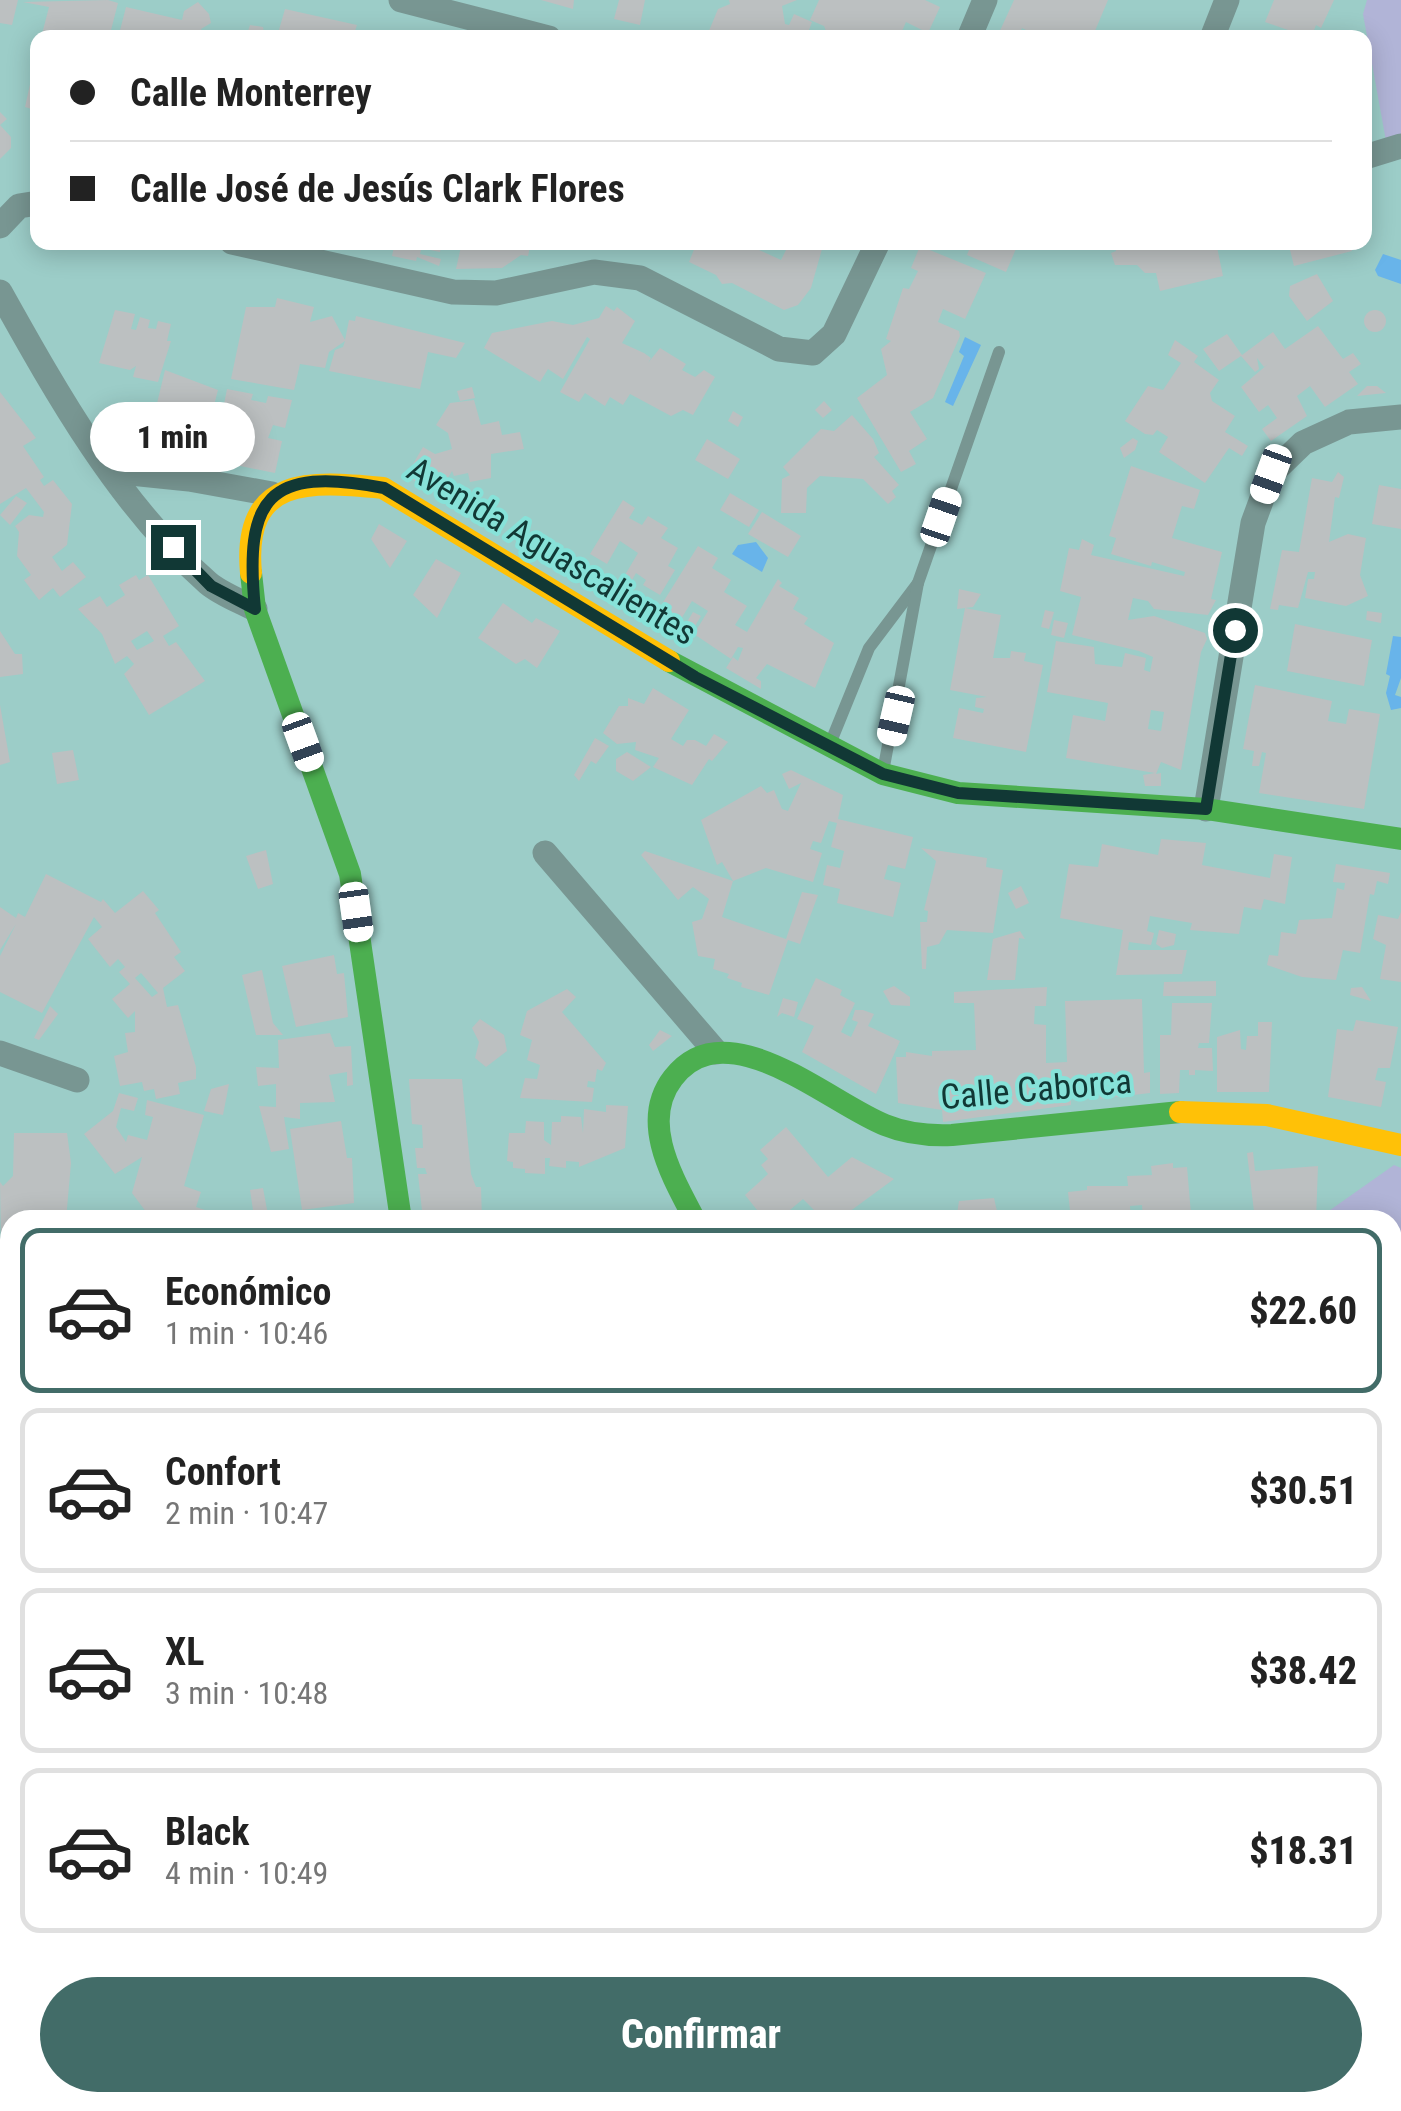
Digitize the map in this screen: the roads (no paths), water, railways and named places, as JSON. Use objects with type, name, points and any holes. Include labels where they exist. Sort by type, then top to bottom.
[{"type":"street","points":[[401,0],[518,30]]},
{"type":"street","points":[[973,30],[985,0]]},
{"type":"street","points":[[1215,30],[1227,0]]},
{"type":"street","points":[[1372,155],[1401,146]]},
{"type":"street","points":[[2,216],[18,206],[30,204]]},
{"type":"street","points":[[267,250],[453,292],[496,292],[594,272],[640,278],[779,350],[812,353],[834,334],[874,250]]},
{"type":"street","points":[[0,292],[48,377],[111,472],[211,586],[255,609]]},
{"type":"street","points":[[1206,809],[1253,524],[1271,474],[1304,443],[1349,422],[1401,417]]},
{"type":"street","points":[[111,472],[272,494]]},
{"type":"street","name":"Avenida Aguascalientes","points":[[272,494],[328,483],[384,488],[695,677],[883,774],[958,793],[1206,809],[1401,839]]},
{"type":"street","points":[[272,494],[260,507],[250,558],[255,609],[350,874],[400,1210]]},
{"type":"street","points":[[545,853],[716,1052],[702,1056],[675,1076],[660,1101],[655,1129],[664,1164],[689,1210]]},
{"type":"street","name":"Calle Caborca","points":[[716,1052],[737,1052],[776,1068],[903,1132],[956,1134],[1186,1111],[1262,1111],[1401,1145]]},
{"type":"street","points":[[0,1053],[77,1080]]},
{"type":"lane","points":[[883,774],[902,688],[918,583],[999,352]]},
{"type":"lane","points":[[830,746],[869,648],[918,583]]},
{"type":"water","points":[[1383,254],[1401,260],[1401,284],[1378,276],[1375,270]]},
{"type":"water","points":[[965,337],[981,345],[953,406],[945,402],[964,356],[959,352]]},
{"type":"water","points":[[756,542],[768,558],[762,572],[732,554],[738,545]]},
{"type":"water","points":[[1393,636],[1401,637],[1401,678],[1395,695],[1401,697],[1401,708],[1391,710],[1386,693],[1390,676],[1386,674]]}]
